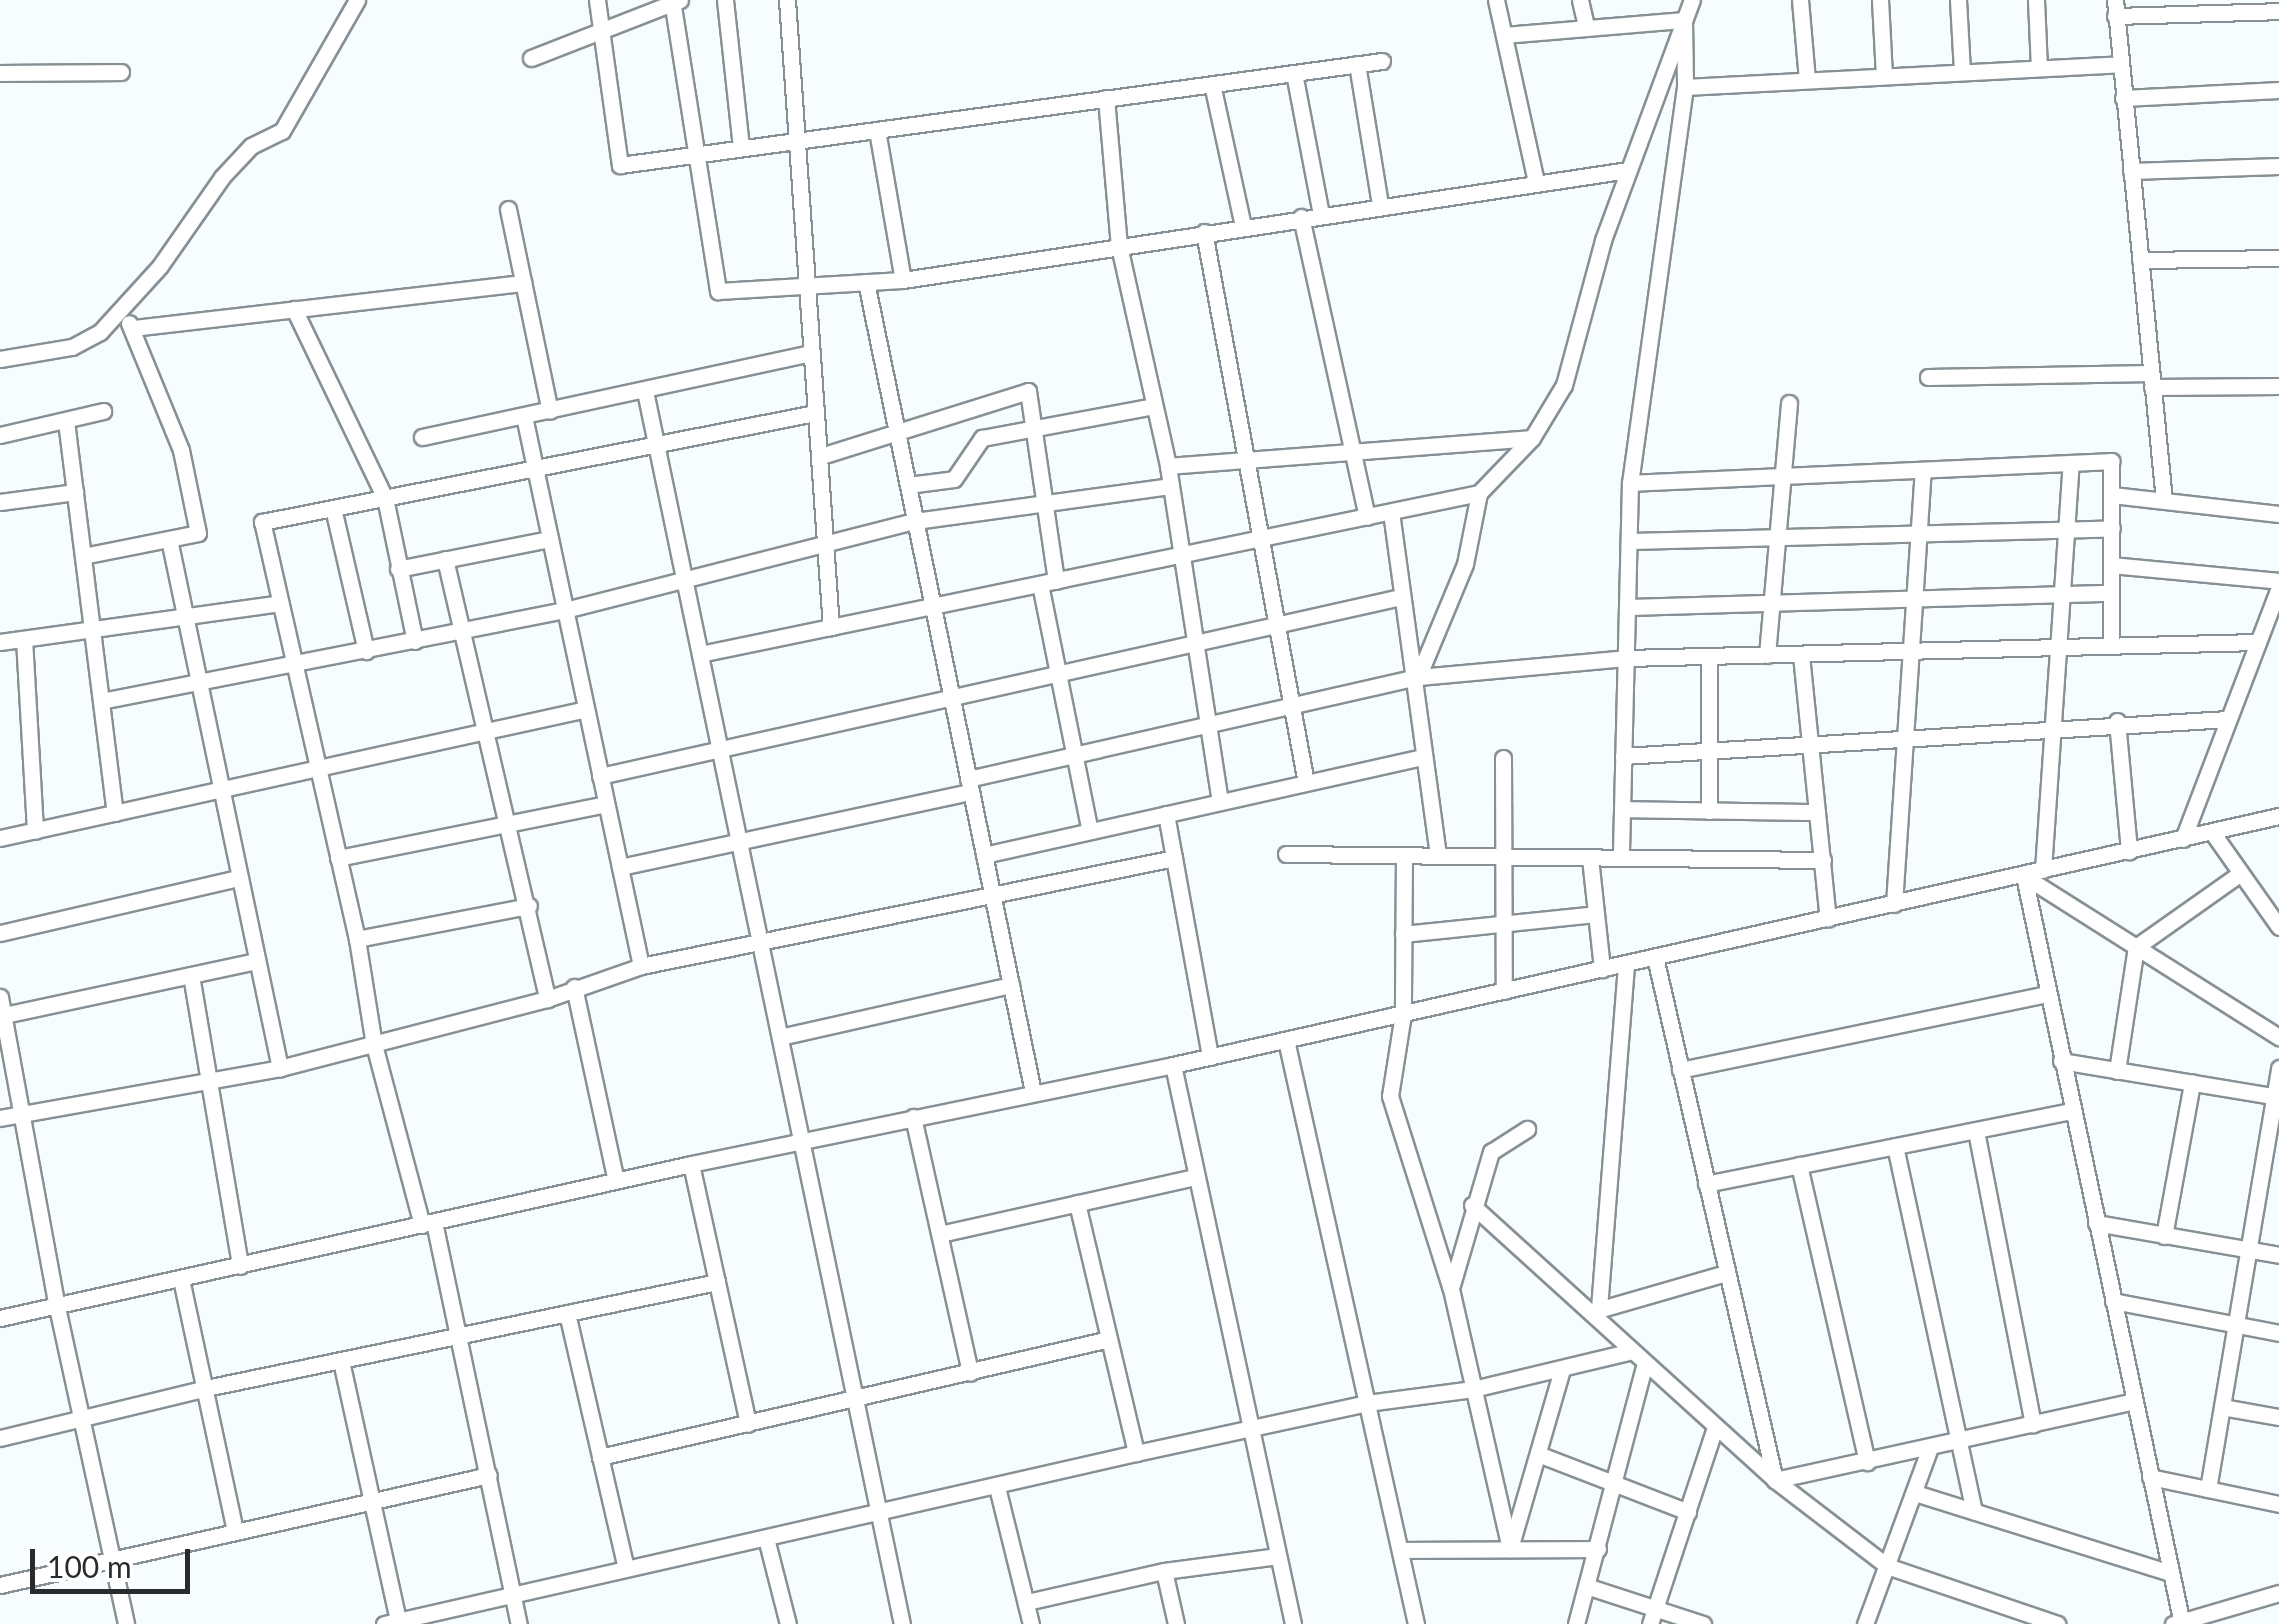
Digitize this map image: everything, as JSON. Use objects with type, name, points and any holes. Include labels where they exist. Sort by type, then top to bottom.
[{"type":"street","points":[[0,359],[72,347],[100,332],[160,266],[231,167],[251,146],[282,132],[357,0]]},
{"type":"street","points":[[597,0],[620,164],[1382,61]]},
{"type":"street","points":[[725,0],[740,148]]},
{"type":"street","points":[[787,0],[831,628]]},
{"type":"street","points":[[1496,0],[1536,182]]},
{"type":"street","points":[[1580,0],[1586,27]]},
{"type":"street","points":[[700,654],[1478,493],[1532,438],[1564,384],[1628,170],[1692,0]]},
{"type":"street","points":[[1800,0],[1807,80]]},
{"type":"street","points":[[1880,0],[1884,76]]},
{"type":"street","points":[[1958,0],[1962,72]]},
{"type":"street","points":[[2036,0],[2039,68]]},
{"type":"street","points":[[531,58],[675,1],[718,291],[903,280],[1628,170]]},
{"type":"street","points":[[2164,501],[2115,8],[2279,11]]},
{"type":"street","points":[[1504,35],[1684,20]]},
{"type":"street","points":[[1620,858],[1630,484],[1685,87],[1684,20]]},
{"type":"street","points":[[1357,64],[1380,205]]},
{"type":"street","points":[[1685,87],[2120,64]]},
{"type":"street","points":[[0,74],[121,72]]},
{"type":"street","points":[[1294,73],[1321,214]]},
{"type":"street","points":[[1212,84],[1243,226]]},
{"type":"street","points":[[2124,98],[2279,90]]},
{"type":"street","points":[[1106,98],[1120,246],[1168,466],[1220,802]]},
{"type":"street","points":[[877,130],[903,280]]},
{"type":"street","points":[[2131,171],[2279,166]]},
{"type":"street","points":[[508,209],[550,411]]},
{"type":"street","points":[[1302,217],[1368,517]]},
{"type":"street","points":[[1204,232],[1306,783]]},
{"type":"street","points":[[2140,260],[2279,258]]},
{"type":"street","points":[[133,328],[523,282]]},
{"type":"street","points":[[866,282],[1033,1092]]},
{"type":"street","points":[[83,556],[198,533],[181,450],[133,328],[118,308]]},
{"type":"street","points":[[294,310],[385,498],[415,641]]},
{"type":"street","points":[[422,437],[811,353]]},
{"type":"street","points":[[1928,377],[2279,386]]},
{"type":"street","points":[[645,391],[902,1624]]},
{"type":"street","points":[[820,456],[1028,391],[1044,499],[1057,674],[1090,832]]},
{"type":"street","points":[[1767,654],[1789,402]]},
{"type":"street","points":[[908,485],[954,479],[982,438],[1033,425],[1154,406]]},
{"type":"street","points":[[968,410],[982,438]]},
{"type":"street","points":[[0,435],[103,411]]},
{"type":"street","points":[[520,1624],[459,1335],[374,1045],[356,940],[262,522],[815,413]]},
{"type":"street","points":[[524,416],[641,966]]},
{"type":"street","points":[[66,421],[115,813]]},
{"type":"street","points":[[1168,466],[1532,438]]},
{"type":"street","points":[[1630,484],[2112,461],[2111,644]]},
{"type":"street","points":[[2043,870],[2071,463]]},
{"type":"street","points":[[1894,904],[1922,470]]},
{"type":"street","points":[[101,701],[565,610],[916,521],[1044,499],[1170,486]]},
{"type":"street","points":[[0,502],[75,492]]},
{"type":"street","points":[[1418,678],[1465,564],[1478,493]]},
{"type":"street","points":[[2112,495],[2279,514]]},
{"type":"street","points":[[333,508],[366,651]]},
{"type":"street","points":[[1391,512],[1401,597],[1418,678],[1438,855]]},
{"type":"street","points":[[1629,541],[2112,528]]},
{"type":"street","points":[[168,538],[280,1068]]},
{"type":"street","points":[[398,568],[550,538]]},
{"type":"street","points":[[445,559],[529,906],[547,999]]},
{"type":"street","points":[[2111,565],[2279,585],[2183,839]]},
{"type":"street","points":[[1628,607],[2111,592]]},
{"type":"street","points":[[600,776],[1401,597]]},
{"type":"street","points":[[0,642],[280,603]]},
{"type":"street","points":[[24,639],[36,830]]},
{"type":"street","points":[[620,867],[740,842],[1075,756],[1293,710],[1418,678],[1626,658],[2258,642]]},
{"type":"street","points":[[1801,655],[1828,919]]},
{"type":"street","points":[[1709,656],[1709,810]]},
{"type":"street","points":[[0,838],[586,709]]},
{"type":"street","points":[[1623,756],[2118,721],[2228,719]]},
{"type":"street","points":[[2118,721],[2129,851]]},
{"type":"street","points":[[984,855],[1424,757]]},
{"type":"street","points":[[1502,758],[1504,991]]},
{"type":"street","points":[[338,858],[606,804]]},
{"type":"street","points":[[1622,809],[1817,812]]},
{"type":"street","points":[[1166,814],[1210,1057]]},
{"type":"street","points":[[0,1318],[616,1180],[1173,1066],[2279,816]]},
{"type":"street","points":[[2212,832],[2279,927]]},
{"type":"street","points":[[1286,854],[1823,860]]},
{"type":"street","points":[[1404,855],[1403,1014],[1390,1096],[1451,1289],[1510,1549]]},
{"type":"street","points":[[0,1118],[280,1068],[547,999],[641,966],[992,891],[1174,858]]},
{"type":"street","points":[[1590,858],[1602,969]]},
{"type":"street","points":[[2117,1071],[2136,947],[2241,873]]},
{"type":"street","points":[[2024,876],[2279,1037]]},
{"type":"street","points":[[2024,876],[2179,1622],[2279,1593]]},
{"type":"street","points":[[0,933],[238,878]]},
{"type":"street","points":[[356,940],[529,906]]},
{"type":"street","points":[[1403,934],[1595,914]]},
{"type":"street","points":[[1655,957],[1774,1480]]},
{"type":"street","points":[[4,1015],[256,962]]},
{"type":"street","points":[[1593,1311],[1626,964]]},
{"type":"street","points":[[191,975],[240,1266]]},
{"type":"street","points":[[780,1037],[1011,985]]},
{"type":"street","points":[[574,987],[616,1180]]},
{"type":"street","points":[[1680,1070],[2046,994]]},
{"type":"street","points":[[0,997],[56,1307],[126,1624]]},
{"type":"street","points":[[1286,1040],[1416,1624]]},
{"type":"street","points":[[2061,1061],[2274,1096]]},
{"type":"street","points":[[1173,1066],[1293,1624]]},
{"type":"street","points":[[2208,1490],[2279,1068]]},
{"type":"street","points":[[2164,1236],[2192,1083]]},
{"type":"street","points":[[1706,1184],[2072,1111]]},
{"type":"street","points":[[913,1117],[970,1372]]},
{"type":"street","points":[[1451,1289],[1490,1152],[1527,1130]]},
{"type":"street","points":[[1976,1131],[2033,1425]]},
{"type":"street","points":[[1895,1146],[1974,1512]]},
{"type":"street","points":[[691,1164],[748,1424]]},
{"type":"street","points":[[1799,1165],[1866,1462]]},
{"type":"street","points":[[2262,1169],[2279,1172]]},
{"type":"street","points":[[940,1234],[1195,1177]]},
{"type":"street","points":[[1077,1203],[1136,1452]]},
{"type":"street","points":[[1472,1205],[1593,1311],[1628,1352],[1774,1480],[1887,1566],[2057,1624]]},
{"type":"street","points":[[2096,1223],[2279,1255]]},
{"type":"street","points":[[1593,1311],[1726,1273]]},
{"type":"street","points":[[181,1279],[235,1532]]},
{"type":"street","points":[[0,1438],[206,1388],[717,1282]]},
{"type":"street","points":[[2112,1302],[2279,1332]]},
{"type":"street","points":[[567,1314],[626,1568]]},
{"type":"street","points":[[600,1457],[1109,1339]]},
{"type":"street","points":[[341,1361],[373,1501],[391,1623],[997,1487],[1136,1452],[1367,1403],[1473,1389],[1628,1352]]},
{"type":"street","points":[[1576,1624],[1589,1587],[1644,1366]]},
{"type":"street","points":[[1510,1549],[1562,1370]]},
{"type":"street","points":[[1774,1480],[1961,1442],[2133,1401]]},
{"type":"street","points":[[2222,1406],[2279,1417]]},
{"type":"street","points":[[1653,1616],[1715,1428]]},
{"type":"street","points":[[1865,1624],[1930,1448]]},
{"type":"street","points":[[1538,1454],[1688,1512]]},
{"type":"street","points":[[0,1585],[489,1475]]},
{"type":"street","points":[[2150,1476],[2279,1504]]},
{"type":"street","points":[[997,1487],[1032,1624]]},
{"type":"street","points":[[1914,1493],[2171,1572]]},
{"type":"street","points":[[766,1538],[788,1624]]},
{"type":"street","points":[[1400,1550],[1598,1549]]},
{"type":"street","points":[[1026,1602],[1164,1571],[1278,1556]]},
{"type":"street","points":[[1164,1571],[1176,1624]]},
{"type":"street","points":[[1589,1587],[1653,1616],[1703,1624]]}]
